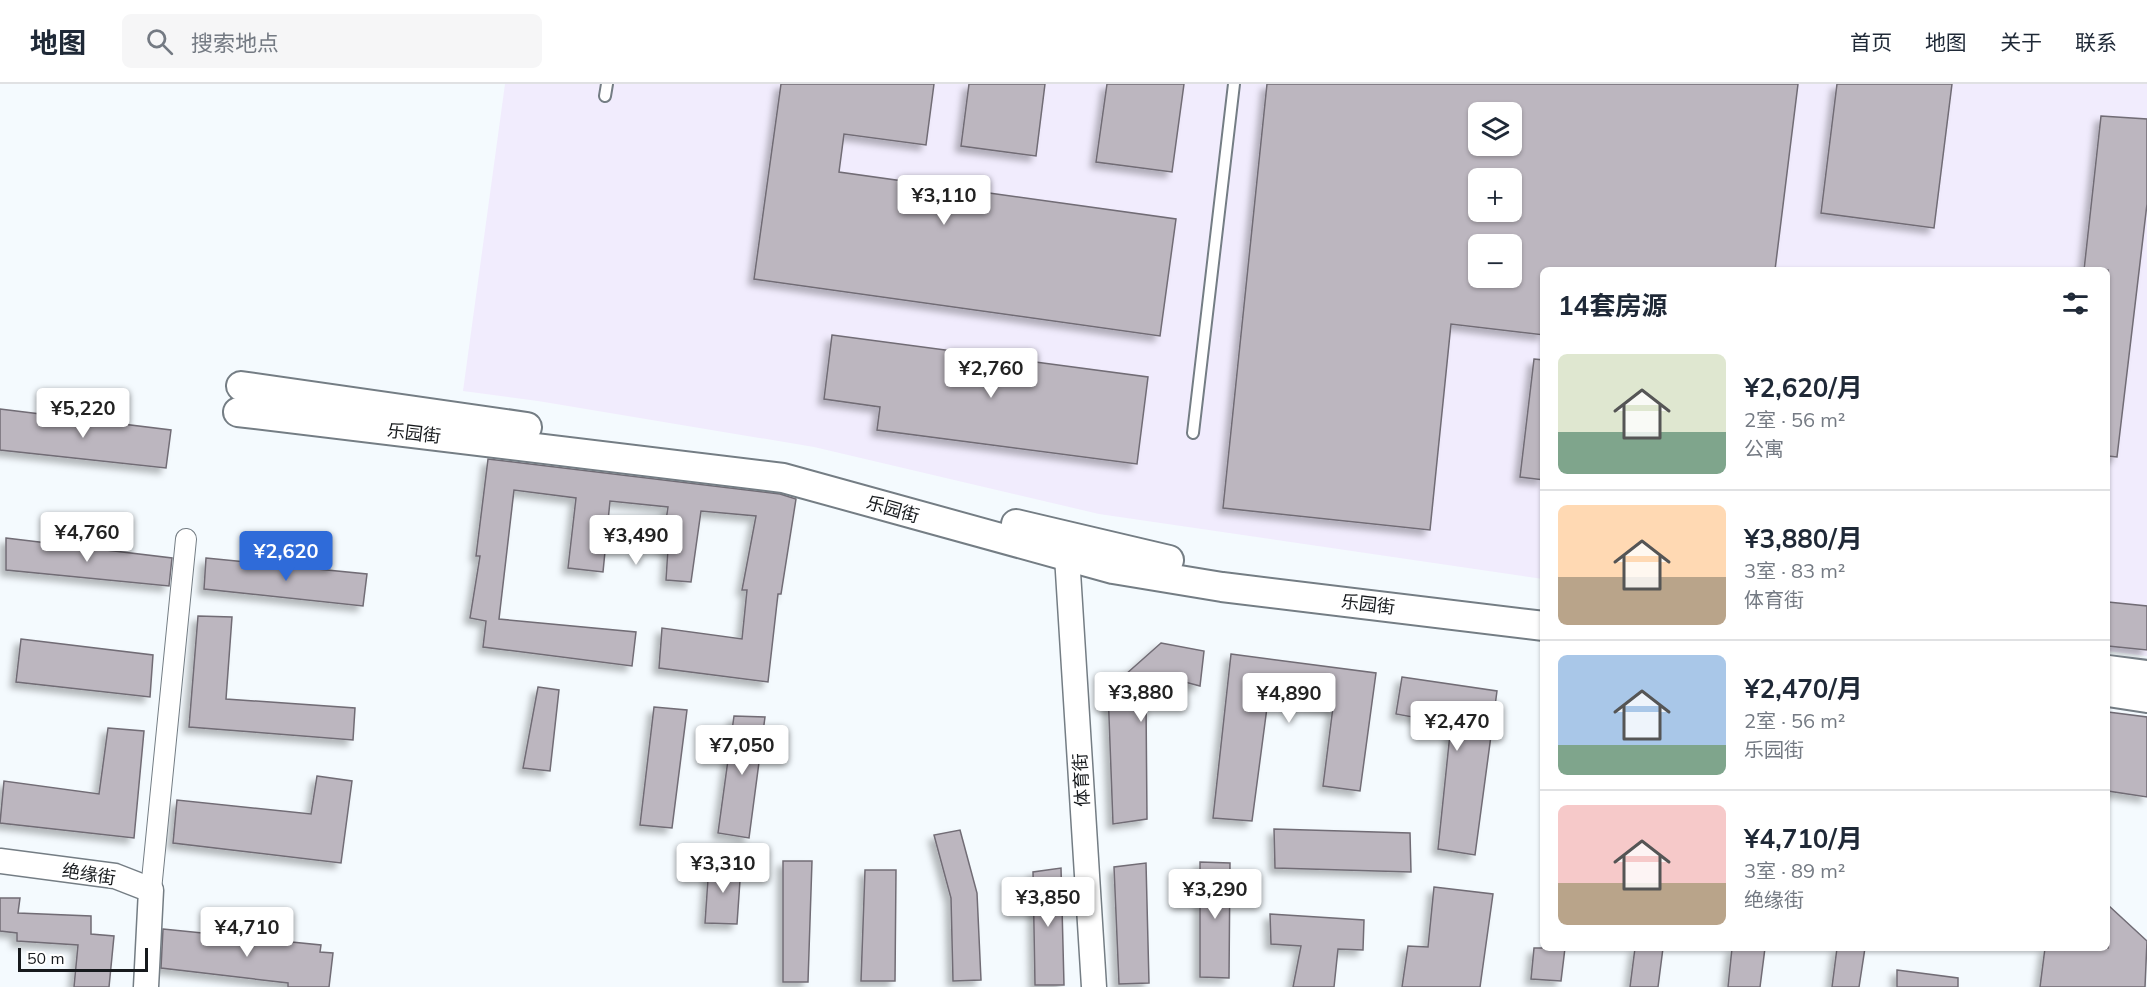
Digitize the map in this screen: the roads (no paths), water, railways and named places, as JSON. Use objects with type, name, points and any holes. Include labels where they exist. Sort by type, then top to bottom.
[{"type":"main road","name":"乐园街","points":[[239,399],[783,478],[1067,547],[1540,606]]},
{"type":"main road","name":"乐园街","points":[[1067,547],[1113,569],[1191,583],[1540,626]]},
{"type":"main road","points":[[2110,670],[2147,675]]},
{"type":"main road","points":[[2110,692],[2147,698]]},
{"type":"street","points":[[146,987],[151,890],[186,539]]},
{"type":"street","name":"体育街","points":[[1067,547],[1094,987]]},
{"type":"street","name":"绝缘街","points":[[0,861],[115,876],[151,890]]},
{"type":"lane","points":[[605,96],[607,84]]},
{"type":"lane","points":[[1192,433],[1234,84]]}]
